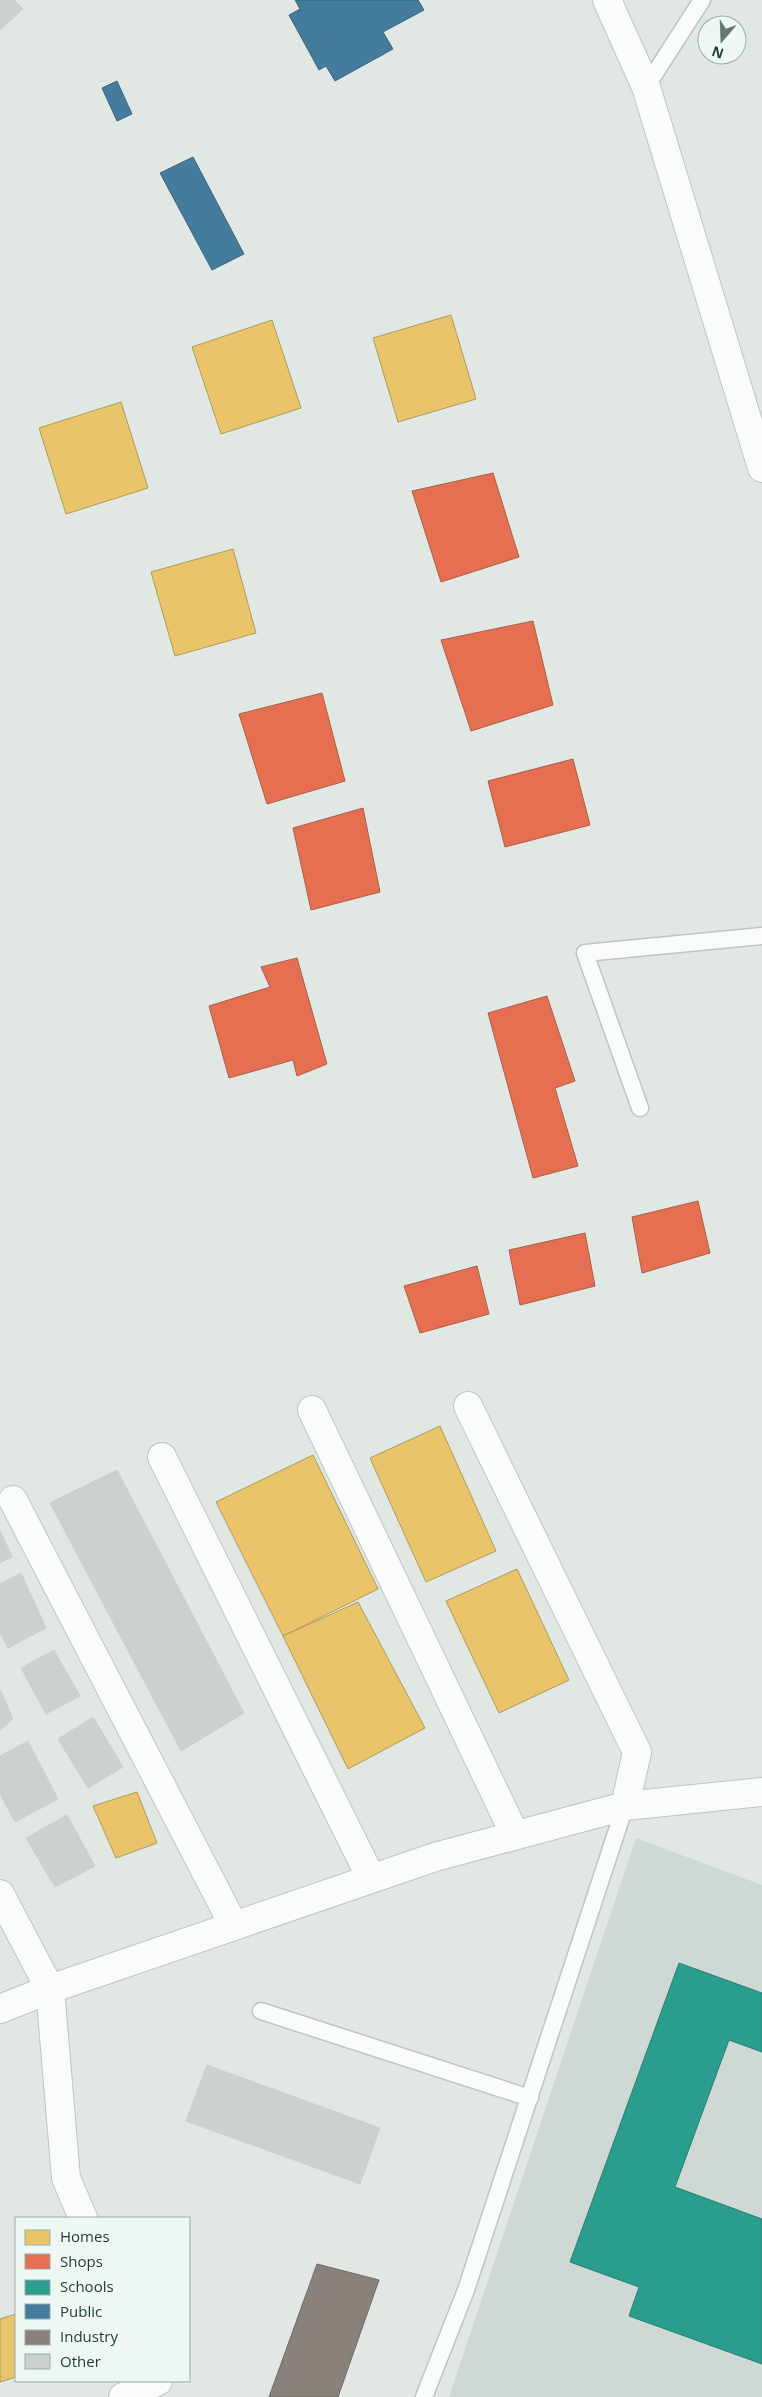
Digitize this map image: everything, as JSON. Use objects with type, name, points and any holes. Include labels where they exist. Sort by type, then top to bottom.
[{"type":"street","points":[[607,0],[646,87],[762,468]]},
{"type":"street","points":[[468,1406],[637,1752],[626,1806]]},
{"type":"street","points":[[312,1410],[515,1835]]},
{"type":"street","points":[[162,1457],[371,1878]]},
{"type":"street","points":[[13,1500],[234,1926]]},
{"type":"street","points":[[0,2009],[50,1989],[436,1856],[626,1806],[762,1792]]},
{"type":"street","points":[[0,1894],[50,1989],[66,2178],[83,2217]]},
{"type":"street","points":[[122,2397],[157,2382]]},
{"type":"street","points":[[160,2382],[176,2397]]},
{"type":"lane","points":[[646,87],[702,0]]},
{"type":"lane","points":[[640,1108],[585,953],[762,936]]},
{"type":"lane","points":[[424,2397],[466,2290],[626,1806]]},
{"type":"lane","points":[[261,2011],[530,2098]]},
{"type":"shaded area","points":[[636,1838],[762,1885],[762,2397],[449,2397]]},
{"type":"building: Homes","points":[[451,315],[476,399],[398,422],[373,338]]},
{"type":"building: Homes","points":[[272,320],[301,408],[221,434],[192,347]]},
{"type":"building: Homes","points":[[121,402],[148,488],[66,514],[39,428]]},
{"type":"building: Homes","points":[[233,549],[256,633],[175,656],[151,572]]},
{"type":"building: Homes","points":[[440,1426],[496,1551],[426,1582],[370,1458]]},
{"type":"building: Homes","points":[[313,1455],[378,1589],[283,1636],[216,1502]]},
{"type":"building: Homes","points":[[517,1569],[569,1680],[499,1713],[446,1601]]},
{"type":"building: Homes","points":[[358,1602],[425,1728],[348,1769],[283,1636]]},
{"type":"building: Homes","points":[[137,1792],[157,1843],[116,1858],[93,1806]]},
{"type":"building: Homes","points":[[15,2314],[15,2377],[0,2382],[0,2319]]},
{"type":"building: Shops","points":[[493,473],[519,557],[441,582],[412,491]]},
{"type":"building: Shops","points":[[533,621],[553,705],[471,731],[441,640]]},
{"type":"building: Shops","points":[[322,693],[345,781],[267,804],[239,714]]},
{"type":"building: Shops","points":[[573,759],[590,825],[505,847],[488,781]]},
{"type":"building: Shops","points":[[363,808],[380,892],[311,910],[293,828]]},
{"type":"building: Shops","points":[[297,958],[327,1064],[297,1076],[293,1060],[229,1078],[209,1006],[270,987],[261,967]]},
{"type":"building: Shops","points":[[547,996],[575,1081],[555,1088],[578,1166],[533,1178],[488,1013]]},
{"type":"building: Shops","points":[[698,1201],[710,1253],[642,1273],[632,1217]]},
{"type":"building: Shops","points":[[585,1233],[595,1286],[520,1305],[509,1250]]},
{"type":"building: Shops","points":[[477,1266],[489,1314],[420,1333],[404,1286]]},
{"type":"building: Schools","points":[[679,1963],[762,1993],[762,2052],[729,2040],[675,2187],[762,2219],[762,2364],[629,2316],[639,2287],[570,2262]]},
{"type":"building: Public","points":[[295,0],[418,0],[424,10],[383,32],[393,49],[335,81],[326,66],[319,70],[289,15],[300,9]]},
{"type":"building: Public","points":[[117,81],[132,114],[117,121],[102,88]]},
{"type":"building: Public","points":[[193,157],[244,254],[212,270],[160,173]]},
{"type":"building: Industry","points":[[317,2264],[379,2280],[338,2397],[269,2397]]},
{"type":"building: Other","points":[[0,0],[14,0],[23,9],[0,30]]},
{"type":"building: Other","points":[[117,1470],[244,1713],[181,1751],[50,1503]]},
{"type":"building: Other","points":[[0,1530],[12,1557],[0,1563]]},
{"type":"building: Other","points":[[21,1573],[46,1628],[8,1648],[0,1632],[0,1584]]},
{"type":"building: Other","points":[[54,1650],[80,1696],[46,1714],[21,1668]]},
{"type":"building: Other","points":[[0,1689],[13,1719],[0,1730]]},
{"type":"building: Other","points":[[93,1717],[123,1767],[88,1788],[58,1739]]},
{"type":"building: Other","points":[[28,1741],[58,1799],[15,1822],[0,1794],[0,1756]]},
{"type":"building: Other","points":[[67,1815],[95,1866],[55,1887],[26,1838]]},
{"type":"building: Other","points":[[207,2065],[380,2128],[360,2184],[186,2121]]}]
